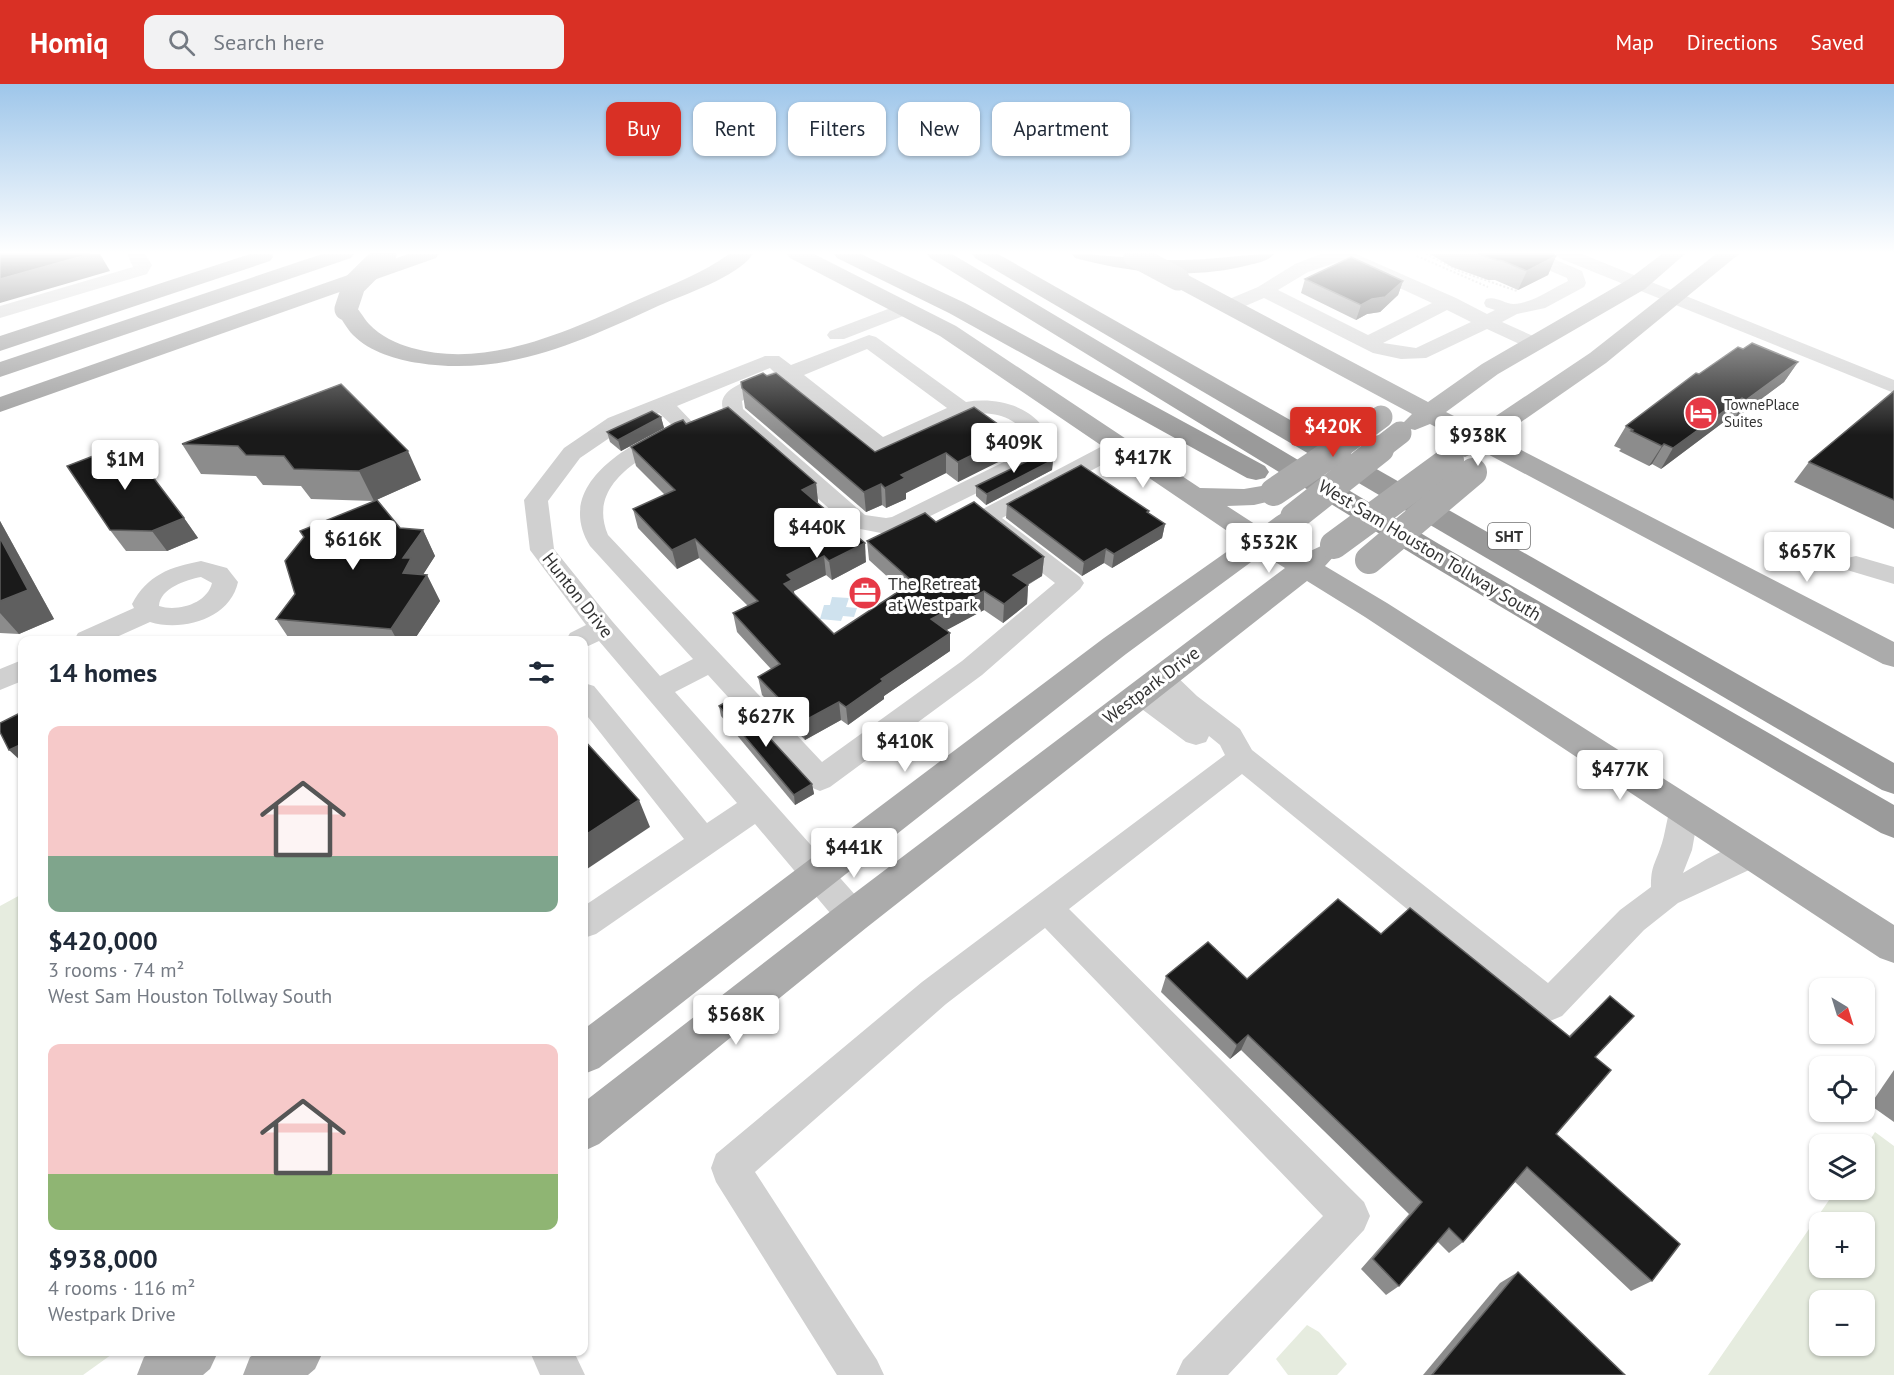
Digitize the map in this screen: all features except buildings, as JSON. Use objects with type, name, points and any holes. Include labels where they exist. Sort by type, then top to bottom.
[{"type":"highway","points":[[0,344],[90,314]]},
{"type":"highway","points":[[0,370],[143,314]]},
{"type":"highway","points":[[0,356],[149,314]]},
{"type":"highway","points":[[0,405],[258,314]]},
{"type":"highway","points":[[349,314],[366,337],[392,351],[427,358],[474,359],[522,353],[574,336],[622,314]]},
{"type":"highway","points":[[967,314],[1184,431],[1359,532],[1419,544]]},
{"type":"highway","name":"West Sam Houston Tollway South","points":[[1037,314],[1419,544],[1894,823]]},
{"type":"highway","points":[[1086,314],[1894,780]]},
{"type":"highway","name":"SHT","points":[[1126,314],[1894,755]]},
{"type":"main road","points":[[914,314],[948,331],[1192,496],[1304,568],[1376,610],[1894,946]]},
{"type":"main road","points":[[1244,314],[1371,383],[1894,656]]},
{"type":"main road","points":[[588,1051],[1115,646],[1294,517],[1391,425],[1430,413],[1490,369],[1585,314]]},
{"type":"main road","name":"Westpark Drive","points":[[588,1126],[853,916],[1334,545],[1462,466],[1480,438],[1598,358],[1655,314]]},
{"type":"main road","points":[[1371,383],[1428,385],[1490,369]]},
{"type":"main road","points":[[1371,383],[1386,403],[1391,425]]},
{"type":"main road","points":[[1192,496],[1232,498],[1274,492],[1377,422],[1391,425]]},
{"type":"main road","points":[[1376,610],[1365,590],[1362,575],[1369,560],[1462,466],[1502,469],[1557,480]]},
{"type":"main road","points":[[162,1375],[188,1356]]},
{"type":"main road","points":[[268,1375],[293,1356]]},
{"type":"street","name":"Hunton Drive","points":[[853,916],[603,628],[542,550],[536,500],[573,453],[616,423],[662,404],[781,367],[893,314]]},
{"type":"street","points":[[1310,314],[1380,349],[1419,354],[1491,321],[1498,314]]},
{"type":"street","points":[[1368,343],[1422,314]]},
{"type":"street","points":[[1486,314],[1491,321],[1535,344]]},
{"type":"street","points":[[1727,314],[1894,387]]},
{"type":"street","points":[[1737,314],[1894,371]]},
{"type":"street","points":[[781,367],[881,446],[962,408],[988,406],[1022,417],[1041,438],[1041,448],[1034,456],[900,522],[886,526],[858,522],[732,410],[731,402],[735,397],[781,367],[869,341],[962,408]]},
{"type":"street","points":[[662,404],[687,428],[642,446],[621,460],[606,476],[592,507],[592,529],[599,540],[820,779],[972,668],[1071,583],[985,517],[1120,446]]},
{"type":"street","points":[[1856,564],[1894,576]]},
{"type":"street","points":[[96,636],[148,612]]},
{"type":"street","points":[[587,636],[603,628]]},
{"type":"street","points":[[656,690],[711,661]]},
{"type":"street","points":[[0,680],[18,672]]},
{"type":"street","points":[[1151,686],[1219,752],[1242,758],[1550,1005],[1632,920],[1666,893],[1691,885],[1725,865],[1751,855]]},
{"type":"street","points":[[588,698],[704,842]]},
{"type":"street","points":[[862,1375],[730,1168],[934,993],[1242,758]]},
{"type":"street","points":[[588,921],[757,806]]},
{"type":"street","points":[[1666,893],[1667,868],[1676,850],[1684,811]]},
{"type":"street","points":[[1046,907],[1350,1216],[1198,1375]]},
{"type":"street","points":[[554,1356],[563,1375]]},
{"type":"shaded area","points":[[18,896],[18,1356],[109,1356],[83,1375],[0,1375],[0,906]]},
{"type":"shaded area","points":[[1875,1132],[1894,1146],[1894,1375],[1708,1375],[1809,1229],[1809,1278],[1875,1278],[1875,1212],[1821,1212],[1829,1200],[1875,1200]]},
{"type":"shaded area","points":[[1307,1325],[1319,1332],[1347,1364],[1337,1375],[1288,1375],[1276,1359]]},
{"type":"water","points":[[832,597],[849,598],[846,607],[857,608],[854,617],[843,616],[841,621],[820,619],[824,605],[830,605]]},
{"type":"place","name":"TownePlace Suites","points":[[1701,413]]},
{"type":"place","name":"The Retreat at Westpark","points":[[865,593]]}]
